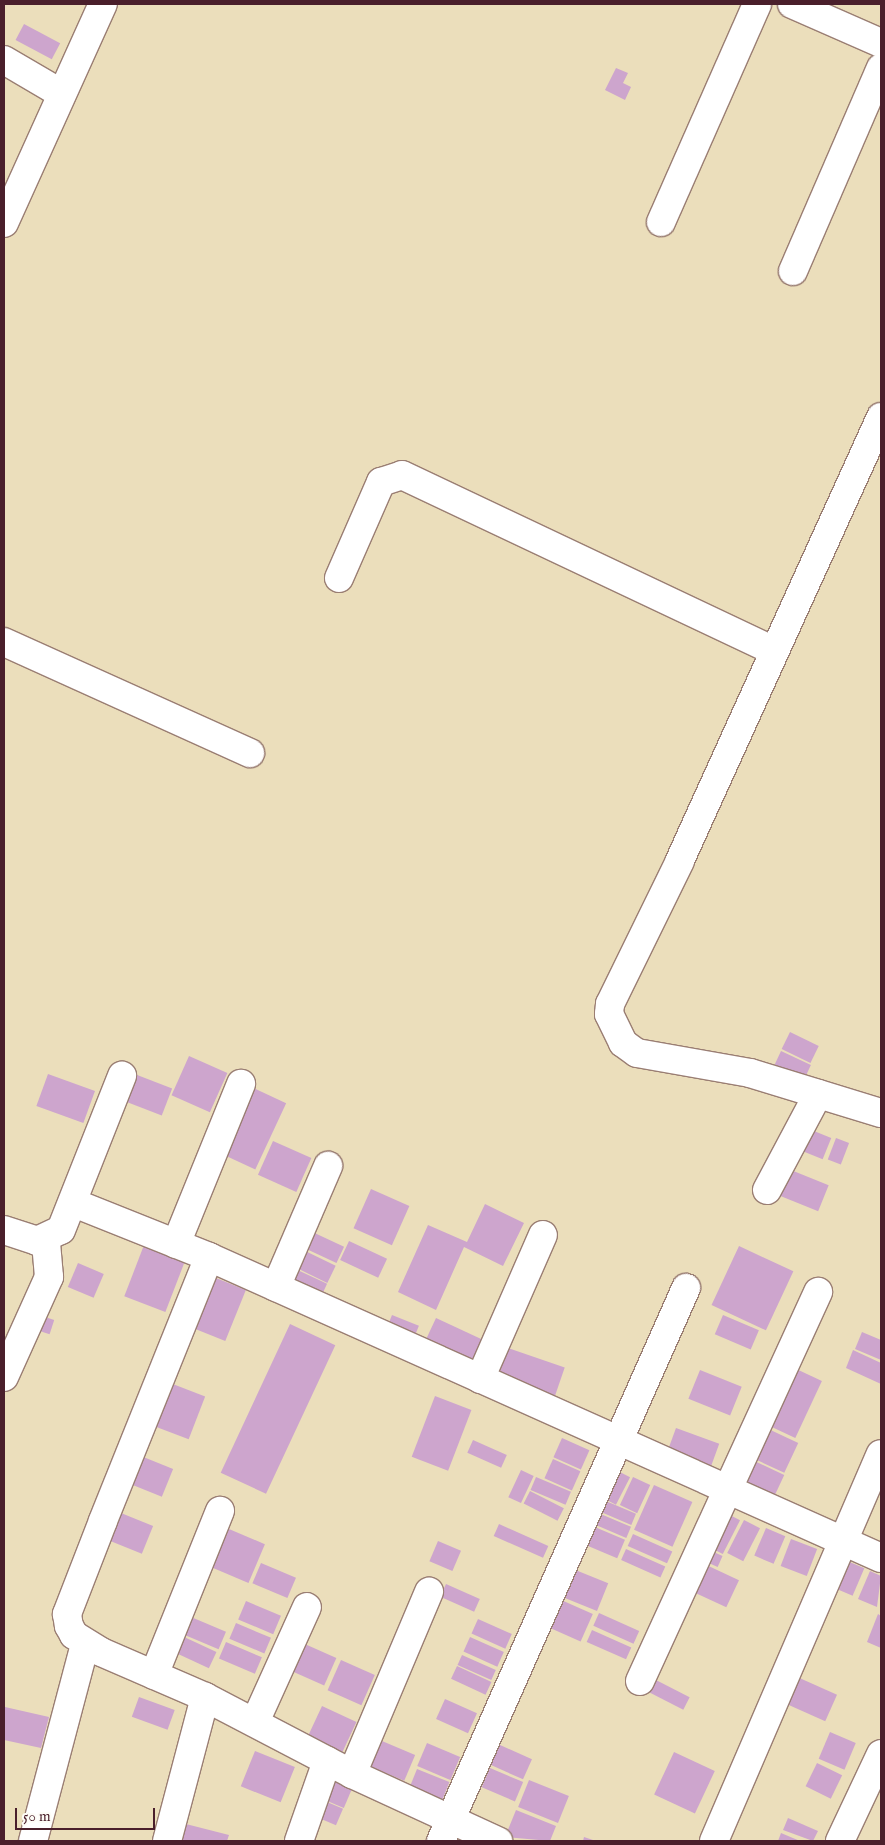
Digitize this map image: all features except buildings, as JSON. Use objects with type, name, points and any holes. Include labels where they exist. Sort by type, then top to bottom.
[{"type":"street","points":[[4,223],[103,4]]},
{"type":"street","points":[[661,222],[756,4]]},
{"type":"street","points":[[792,4],[881,42]]},
{"type":"street","points":[[4,60],[62,94]]},
{"type":"street","points":[[793,271],[881,68]]},
{"type":"street","points":[[881,418],[610,1004],[609,1014],[623,1043],[637,1053],[750,1073],[881,1114]]},
{"type":"street","points":[[339,578],[380,482],[402,475],[775,650]]},
{"type":"street","points":[[4,642],[250,753]]},
{"type":"street","points":[[4,1230],[46,1240],[62,1230],[122,1076]]},
{"type":"street","points":[[176,1244],[241,1084]]},
{"type":"street","points":[[767,1190],[818,1094]]},
{"type":"street","points":[[276,1287],[328,1166]]},
{"type":"street","points":[[74,1203],[209,1257],[615,1442],[727,1488],[881,1558]]},
{"type":"street","points":[[480,1379],[543,1235]]},
{"type":"street","points":[[4,1377],[49,1277],[46,1240]]},
{"type":"street","points":[[209,1257],[68,1614],[74,1635],[85,1644],[205,1697],[327,1760],[445,1831],[498,1841]]},
{"type":"street","points":[[445,1831],[615,1442],[686,1288]]},
{"type":"street","points":[[640,1681],[818,1292]]},
{"type":"street","points":[[714,1841],[881,1454]]},
{"type":"street","points":[[154,1675],[220,1511]]},
{"type":"street","points":[[352,1774],[429,1592]]},
{"type":"street","points":[[255,1722],[307,1607]]},
{"type":"street","points":[[34,1841],[85,1644]]},
{"type":"street","points":[[167,1841],[205,1697]]},
{"type":"street","points":[[840,1841],[881,1754]]},
{"type":"street","points":[[299,1841],[327,1760]]}]
